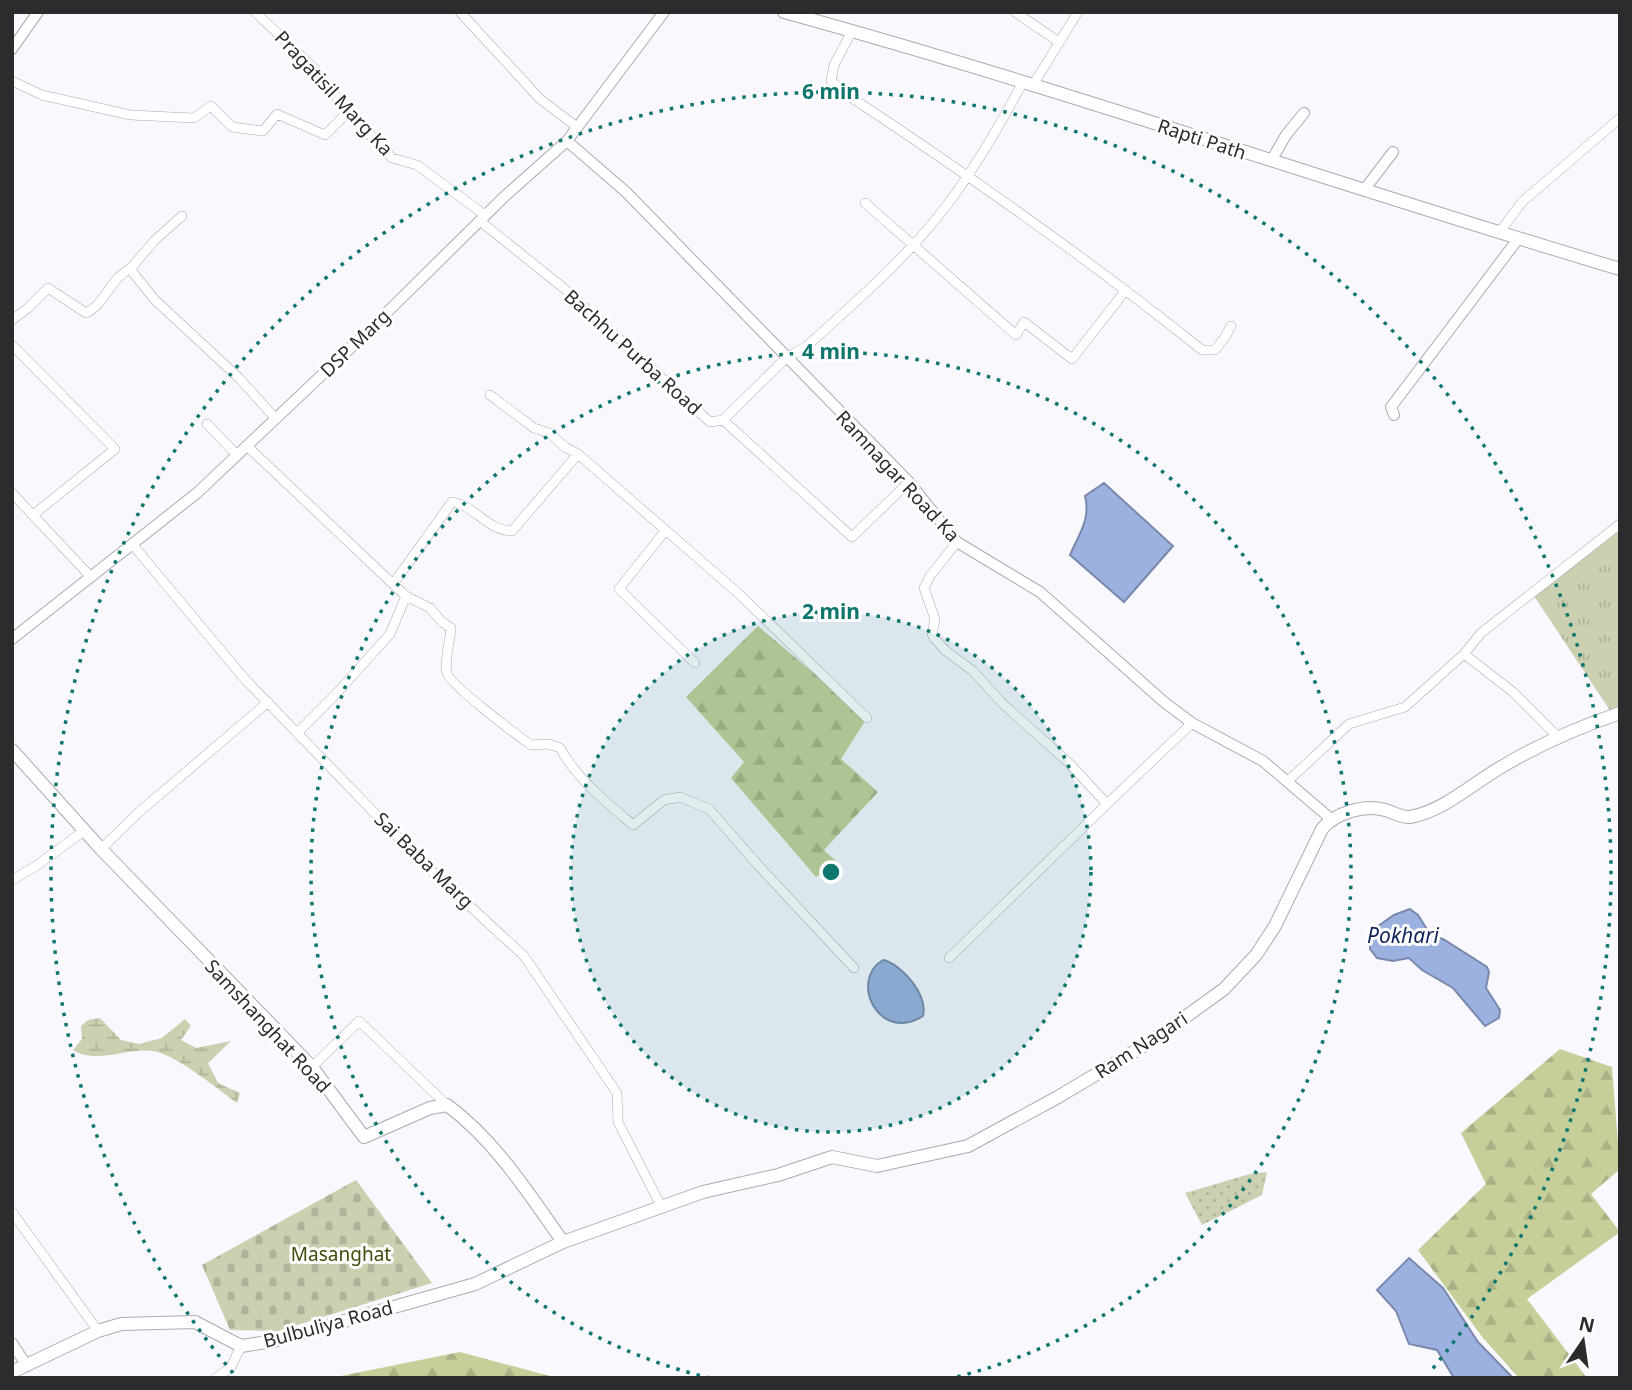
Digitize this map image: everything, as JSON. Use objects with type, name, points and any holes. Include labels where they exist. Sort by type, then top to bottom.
[{"type":"main road","name":"Rapti Path","points":[[784,12],[1028,84],[1620,269]]},
{"type":"main road","points":[[1331,818],[1367,807],[1407,818],[1438,807],[1557,736],[1620,713]]},
{"type":"main road","name":"Samshanghat Road","points":[[12,750],[101,849],[312,1068],[364,1137],[430,1108],[447,1105]]},
{"type":"main road","name":"Ram Nagari","points":[[563,1242],[703,1192],[778,1175],[832,1157],[877,1166],[968,1146],[1058,1097],[1152,1041],[1224,989],[1256,955],[1275,926],[1322,829],[1331,818]]},
{"type":"main road","points":[[447,1105],[470,1121],[520,1182],[563,1242]]},
{"type":"main road","name":"Bulbuliya Road","points":[[13,1375],[98,1331],[121,1324],[195,1322],[241,1346],[274,1342],[475,1284],[563,1242]]},
{"type":"street","points":[[12,49],[38,12]]},
{"type":"street","name":"Pragatisil Marg Ka","points":[[255,12],[317,71],[348,112],[392,158],[417,165],[483,218]]},
{"type":"street","points":[[460,12],[540,99],[577,127]]},
{"type":"street","name":"DSP Marg","points":[[12,639],[197,493],[483,218],[567,141],[664,12]]},
{"type":"street","points":[[1015,12],[1059,42]]},
{"type":"street","points":[[723,420],[786,358],[807,346],[914,245],[942,212],[1078,12]]},
{"type":"street","points":[[852,31],[835,65],[831,81],[846,94],[968,174],[1126,290],[1202,350],[1215,350],[1226,338],[1231,326]]},
{"type":"street","points":[[12,81],[42,94],[130,115],[194,118],[211,106],[232,127],[263,131],[277,114],[325,135],[348,112]]},
{"type":"street","points":[[1271,161],[1286,135],[1304,113]]},
{"type":"street","points":[[1499,233],[1522,202],[1620,118]]},
{"type":"street","name":"Ramnagar Road Ka","points":[[567,141],[626,192],[909,482],[957,542],[1040,592],[1164,702],[1192,723],[1263,761],[1331,818]]},
{"type":"street","points":[[1364,190],[1393,152]]},
{"type":"street","points":[[865,204],[1016,335],[1024,322],[1072,359],[1126,290]]},
{"type":"street","points":[[12,320],[48,288],[86,313],[94,310],[114,282],[125,271],[130,270],[155,240],[183,216]]},
{"type":"street","name":"Bachhu Purba Road","points":[[483,218],[710,422],[723,420],[852,537],[909,482]]},
{"type":"street","points":[[1394,415],[1391,407],[1518,239]]},
{"type":"street","points":[[130,270],[155,300],[239,378],[276,419]]},
{"type":"street","points":[[12,345],[115,449],[33,515]]},
{"type":"street","points":[[490,395],[534,428],[549,433],[578,454],[738,593],[867,718]]},
{"type":"street","points":[[207,424],[237,455]]},
{"type":"street","points":[[247,446],[406,596],[430,608],[442,622],[452,628],[447,671],[450,679],[531,745],[549,744],[560,748],[588,786],[633,825],[664,800],[681,797],[709,809],[854,968]]},
{"type":"street","points":[[393,584],[452,502],[461,503],[498,531],[512,531],[578,454]]},
{"type":"street","points":[[12,493],[90,576]]},
{"type":"street","points":[[1288,781],[1349,724],[1405,707],[1464,654],[1480,633],[1620,524]]},
{"type":"street","points":[[665,531],[619,589],[695,663]]},
{"type":"street","points":[[957,542],[930,576],[924,588],[935,619],[932,634],[934,638],[973,671],[1003,704],[1069,763],[1107,804]]},
{"type":"street","name":"Sai Baba Marg","points":[[132,544],[243,677],[421,861],[524,956],[617,1093],[618,1122],[662,1208]]},
{"type":"street","points":[[298,732],[390,634],[406,596]]},
{"type":"street","points":[[1464,654],[1513,692],[1557,736]]},
{"type":"street","points":[[101,849],[138,813],[268,702]]},
{"type":"street","points":[[949,958],[1192,723]]},
{"type":"street","points":[[12,880],[85,830]]},
{"type":"street","points":[[312,1068],[359,1021],[447,1105]]},
{"type":"street","points":[[12,1212],[98,1331]]},
{"type":"street","points":[[12,1343],[27,1366]]},
{"type":"street","points":[[216,1378],[230,1367],[241,1346]]},
{"type":"green space","points":[[1620,522],[1620,711],[1613,715],[1532,593]]},
{"type":"green space","points":[[758,626],[867,718],[841,759],[878,792],[824,850],[837,862],[816,877],[731,778],[744,762],[686,697]]},
{"type":"green space","points":[[100,1018],[121,1040],[139,1044],[162,1038],[185,1019],[191,1026],[181,1040],[196,1048],[231,1041],[208,1063],[218,1083],[240,1093],[237,1103],[196,1073],[163,1054],[143,1050],[92,1056],[73,1050],[82,1039],[81,1026],[88,1020]]},
{"type":"green space","points":[[1560,1049],[1612,1067],[1620,1169],[1591,1194],[1620,1232],[1527,1299],[1587,1378],[1519,1378],[1483,1338],[1418,1250],[1486,1184],[1461,1133]]},
{"type":"green space","points":[[1267,1172],[1262,1195],[1202,1225],[1185,1193],[1250,1174]]},
{"type":"green space","name":"Masanghat","points":[[356,1180],[432,1283],[278,1331],[230,1330],[202,1265]]},
{"type":"green space","points":[[460,1352],[557,1378],[331,1378]]},
{"type":"water","points":[[1104,483],[1173,546],[1124,602],[1070,555],[1085,519],[1085,496]]},
{"type":"water","name":"Pokhari","points":[[1410,909],[1418,915],[1431,936],[1443,939],[1487,967],[1489,972],[1486,988],[1500,1010],[1499,1018],[1485,1026],[1453,988],[1422,970],[1409,958],[1393,961],[1377,958],[1370,949],[1371,931],[1394,915]]},
{"type":"water","points":[[883,960],[898,967],[918,990],[922,999],[923,1016],[908,1022],[894,1022],[882,1016],[874,1006],[868,982],[873,970]]},
{"type":"water","points":[[1409,1258],[1443,1288],[1478,1342],[1513,1378],[1454,1378],[1437,1350],[1409,1344],[1396,1311],[1377,1290]]}]
